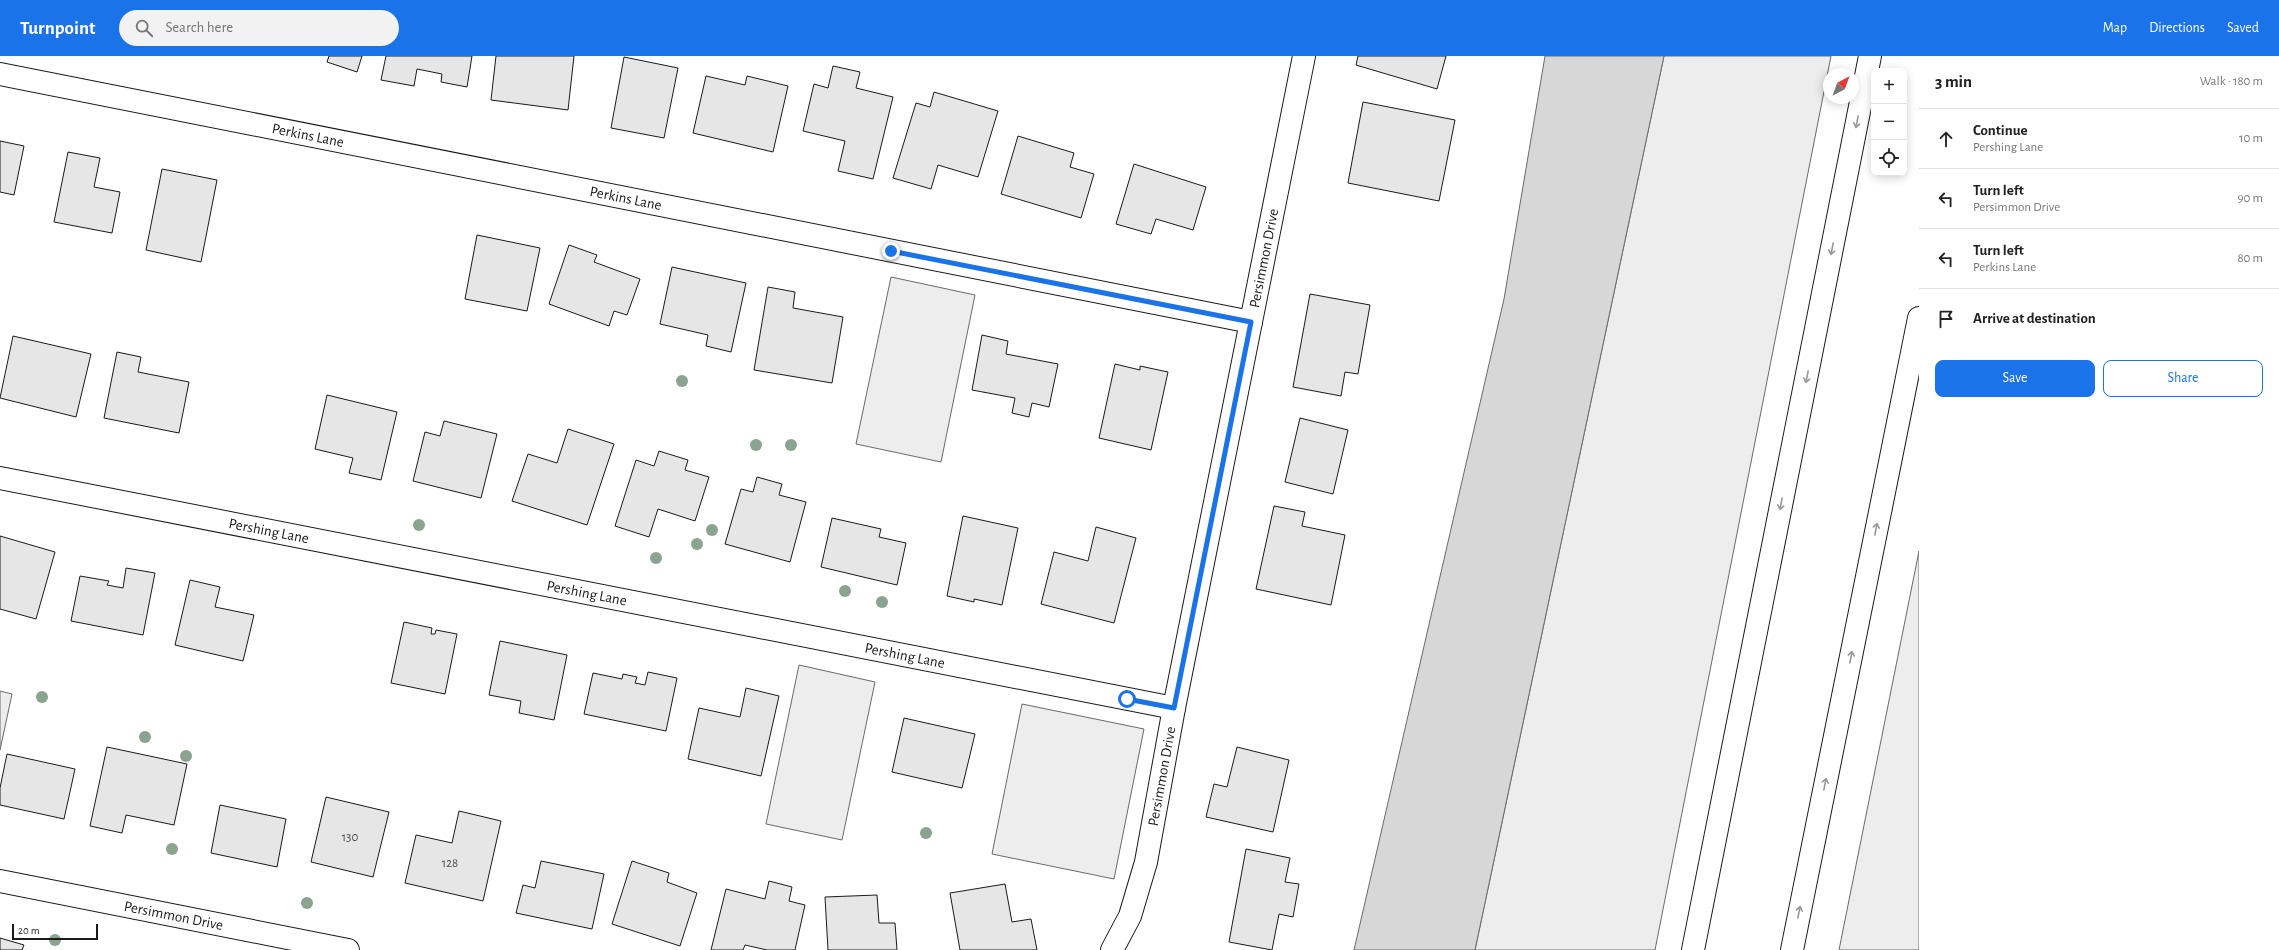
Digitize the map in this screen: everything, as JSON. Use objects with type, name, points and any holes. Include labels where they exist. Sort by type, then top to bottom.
[{"type":"main road","name":"Persimmon Drive","points":[[1112,950],[1130,916],[1142,879],[1174,708],[1304,56]]},
{"type":"main road","points":[[1693,950],[1870,56]]},
{"type":"main road","name":"Perkins Lane","points":[[0,74],[1251,322]]},
{"type":"main road","points":[[1792,950],[1919,318]]},
{"type":"main road","name":"Pershing Lane","points":[[0,478],[1174,708]]},
{"type":"main road","name":"Persimmon Drive","points":[[0,881],[348,950]]},
{"type":"shaded area","points":[[1545,56],[1664,56],[1475,950],[1354,950],[1504,299]]},
{"type":"shaded area","points":[[1664,56],[1831,56],[1829,68],[1823,68],[1823,97],[1655,950],[1475,950]]},
{"type":"shaded area","points":[[891,277],[975,295],[941,462],[856,444]]},
{"type":"shaded area","points":[[1919,551],[1919,950],[1839,950]]},
{"type":"shaded area","points":[[799,665],[875,682],[842,840],[766,824]]},
{"type":"shaded area","points":[[0,691],[12,694],[0,750]]},
{"type":"shaded area","points":[[1022,704],[1144,729],[1114,879],[992,854]]},
{"type":"building","points":[[329,56],[362,56],[357,72],[327,62]]},
{"type":"building","points":[[386,56],[472,56],[467,87],[441,82],[442,74],[417,69],[414,86],[381,80]]},
{"type":"building","points":[[496,56],[574,56],[568,110],[491,100]]},
{"type":"building","points":[[1358,56],[1446,56],[1437,89],[1356,65]]},
{"type":"building","points":[[624,57],[678,68],[664,138],[611,128]]},
{"type":"building","points":[[833,66],[860,72],[856,88],[893,97],[873,179],[838,171],[845,141],[803,131],[814,84],[828,88]]},
{"type":"building","points":[[706,76],[745,85],[747,76],[788,86],[773,152],[693,133]]},
{"type":"building","points":[[934,92],[998,111],[978,177],[938,165],[931,189],[893,178],[916,103],[930,107]]},
{"type":"building","points":[[1363,102],[1455,120],[1439,201],[1348,183]]},
{"type":"building","points":[[1018,136],[1074,153],[1070,167],[1094,174],[1081,218],[1001,194]]},
{"type":"building","points":[[0,141],[24,146],[14,195],[0,192]]},
{"type":"building","points":[[68,152],[100,158],[94,187],[120,192],[112,233],[54,222]]},
{"type":"building","points":[[1134,164],[1206,187],[1193,230],[1156,219],[1151,234],[1116,224]]},
{"type":"building","points":[[162,169],[217,180],[201,262],[146,250]]},
{"type":"building","points":[[477,235],[540,248],[527,311],[465,299]]},
{"type":"building","points":[[569,245],[597,255],[594,262],[640,279],[627,315],[614,311],[609,326],[549,304]]},
{"type":"building","points":[[672,267],[746,283],[731,352],[706,346],[708,335],[660,324]]},
{"type":"building","points":[[768,287],[795,292],[793,308],[843,317],[832,383],[754,370]]},
{"type":"building","points":[[1310,294],[1370,305],[1358,374],[1345,372],[1341,396],[1293,387]]},
{"type":"building","points":[[982,335],[1008,341],[1006,354],[1058,364],[1049,407],[1032,403],[1029,417],[1012,413],[1015,398],[972,390]]},
{"type":"building","points":[[13,336],[91,354],[76,417],[0,398]]},
{"type":"building","points":[[117,352],[141,357],[138,372],[189,382],[179,433],[104,418]]},
{"type":"building","points":[[1115,364],[1140,370],[1140,366],[1168,372],[1151,450],[1099,438]]},
{"type":"building","points":[[327,395],[397,412],[381,480],[349,473],[353,458],[315,449]]},
{"type":"building","points":[[1300,418],[1348,430],[1333,494],[1285,482]]},
{"type":"building","points":[[444,421],[497,434],[481,498],[413,481],[425,432],[440,436]]},
{"type":"building","points":[[568,429],[614,444],[587,525],[512,501],[528,454],[557,463]]},
{"type":"building","points":[[659,451],[688,460],[685,470],[709,477],[695,521],[658,509],[649,537],[615,526],[636,460],[654,466]]},
{"type":"building","points":[[757,477],[782,484],[779,495],[806,502],[790,562],[725,544],[741,489],[753,492]]},
{"type":"building","points":[[1274,506],[1305,512],[1302,526],[1345,535],[1331,605],[1256,589]]},
{"type":"building","points":[[963,516],[1018,528],[1002,605],[974,599],[974,602],[947,596]]},
{"type":"building","points":[[832,518],[881,529],[879,537],[906,543],[897,585],[821,567]]},
{"type":"building","points":[[1096,527],[1136,538],[1114,623],[1041,604],[1054,552],[1088,561]]},
{"type":"building","points":[[0,536],[55,552],[36,619],[0,609]]},
{"type":"building","points":[[126,568],[155,573],[143,635],[71,621],[80,576],[109,581],[107,585],[123,588]]},
{"type":"building","points":[[190,580],[220,587],[215,607],[254,615],[243,661],[175,645]]},
{"type":"building","points":[[404,622],[432,628],[431,634],[435,634],[436,630],[457,634],[445,694],[391,683]]},
{"type":"building","points":[[500,641],[567,655],[554,720],[519,713],[521,701],[489,695]]},
{"type":"building","points":[[648,672],[677,678],[666,731],[584,714],[593,673],[622,679],[623,674],[637,677],[635,683],[645,685]]},
{"type":"building","points":[[746,688],[779,696],[761,776],[688,759],[699,708],[740,717]]},
{"type":"building","points":[[904,718],[975,734],[962,788],[892,772]]},
{"type":"building","points":[[107,747],[187,764],[174,825],[126,815],[122,833],[90,826]]},
{"type":"building","points":[[1237,747],[1289,760],[1273,832],[1206,817],[1214,784],[1227,787]]},
{"type":"building","points":[[7,754],[75,769],[64,819],[0,805],[0,788]]},
{"type":"building","points":[[326,797],[389,812],[373,877],[311,862]]},
{"type":"building","points":[[220,805],[286,819],[277,867],[211,853]]},
{"type":"building","points":[[459,811],[501,821],[483,901],[405,883],[416,835],[452,843]]},
{"type":"building","points":[[1246,849],[1290,858],[1285,882],[1299,884],[1293,917],[1279,914],[1272,950],[1229,942]]},
{"type":"building","points":[[541,861],[604,874],[592,929],[516,913],[523,885],[535,888]]},
{"type":"building","points":[[632,861],[669,873],[667,882],[697,893],[680,946],[612,924]]},
{"type":"building","points":[[769,881],[792,887],[789,901],[805,905],[795,950],[767,950],[745,945],[743,950],[711,950],[726,889],[765,899]]},
{"type":"building","points":[[1005,884],[1012,922],[1031,919],[1037,950],[960,950],[950,893]]},
{"type":"building","points":[[877,895],[879,923],[895,923],[897,950],[828,950],[825,897]]},
{"type":"building","points":[[0,938],[24,945],[22,950],[0,950]]},
{"type":"route","points":[[891,251],[1251,322],[1174,708],[1127,699]]}]
